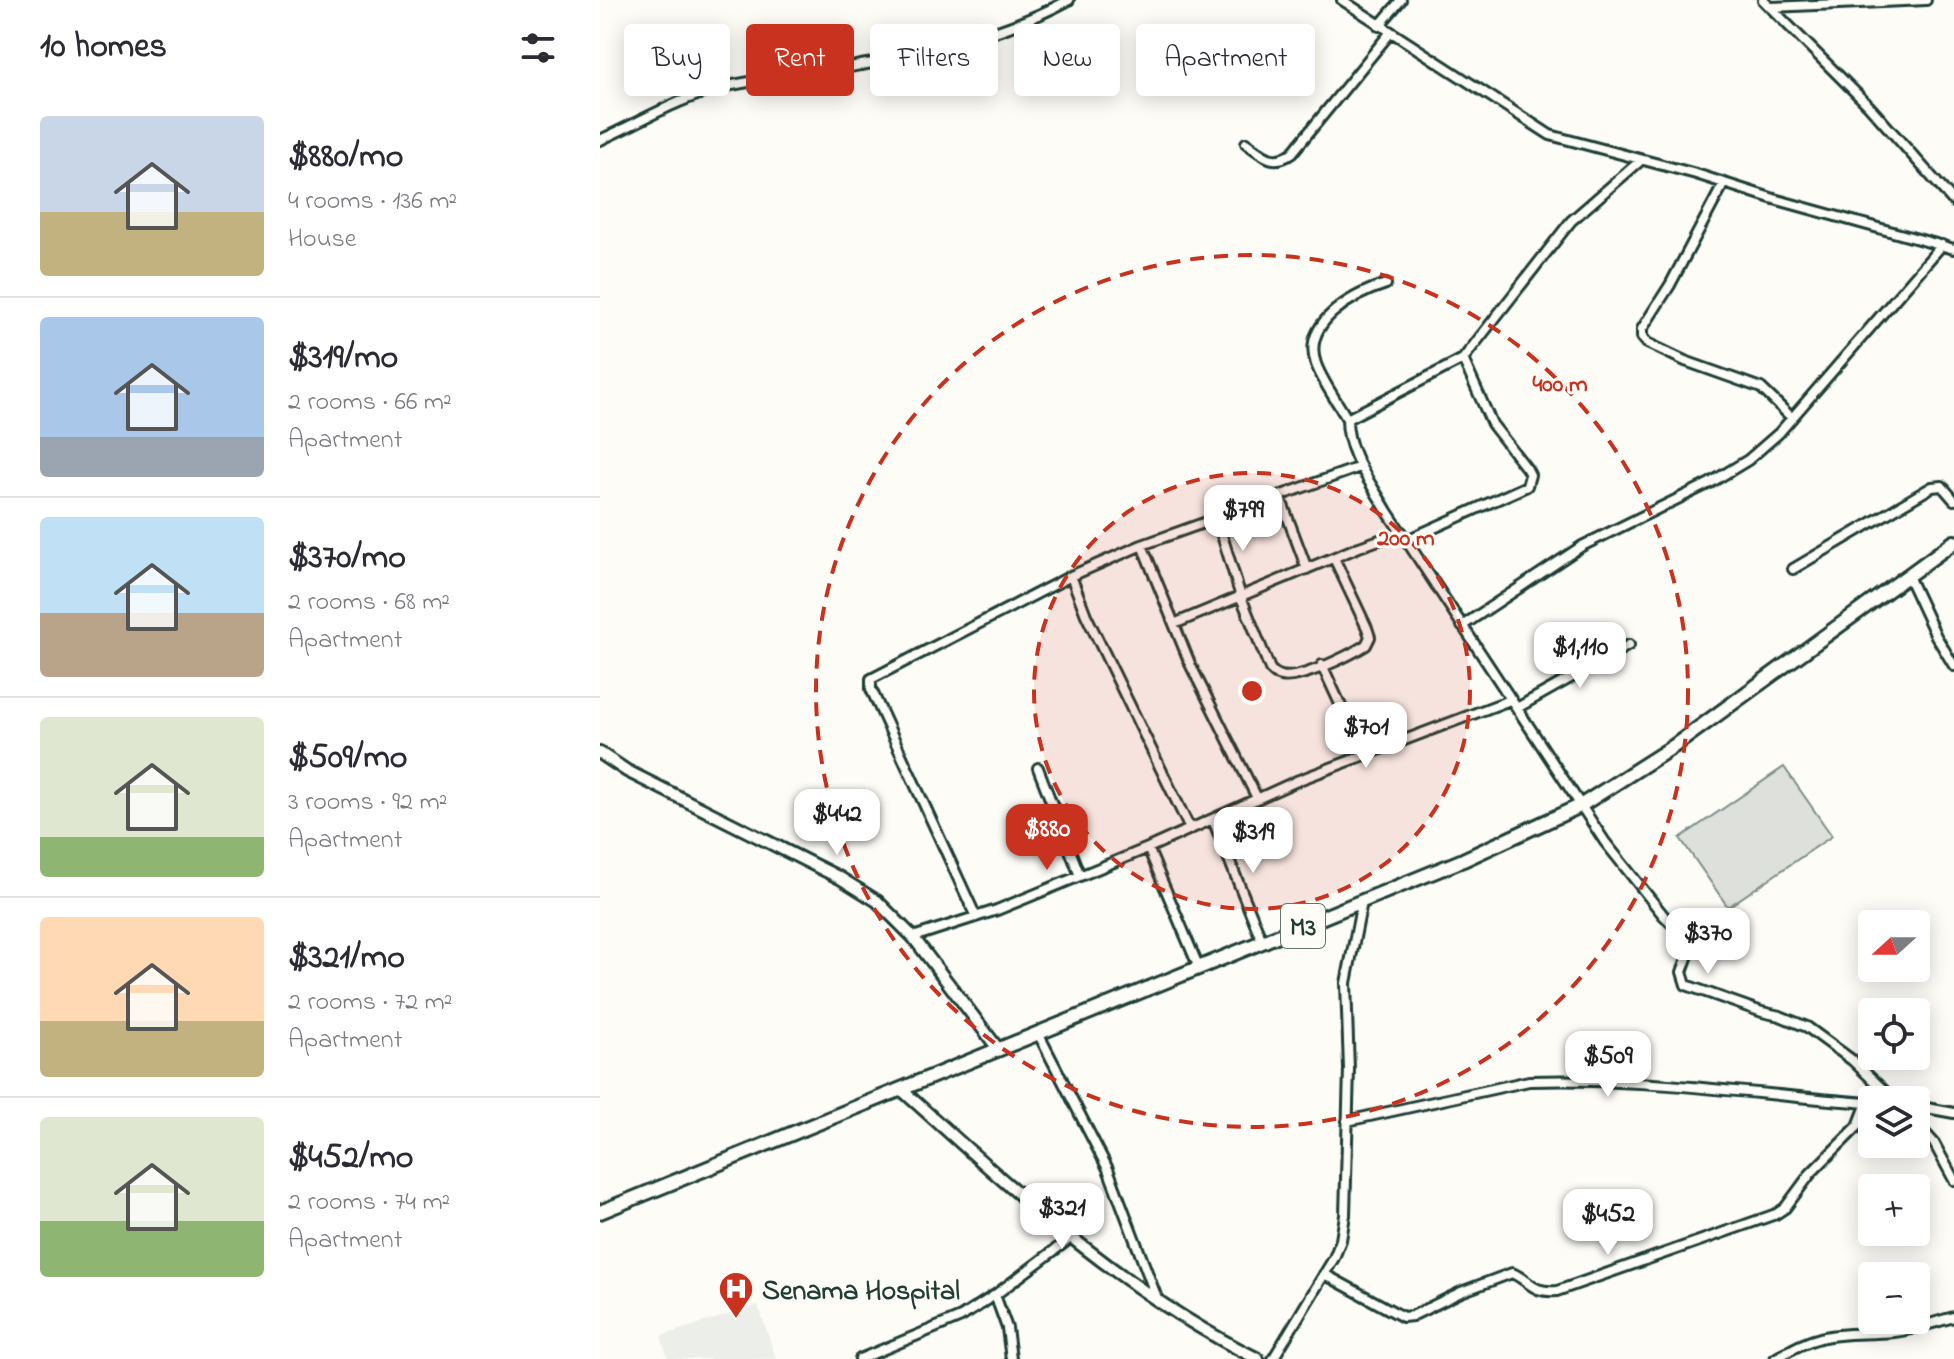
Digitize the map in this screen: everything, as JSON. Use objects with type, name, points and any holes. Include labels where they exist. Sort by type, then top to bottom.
[{"type":"main road","name":"M3","points":[[600,1212],[1502,844],[1580,806],[1674,746],[1954,542]]},
{"type":"street","points":[[600,140],[705,92],[862,65],[954,44],[1037,17],[1069,0]]},
{"type":"street","points":[[1342,0],[1550,135],[1954,249]]},
{"type":"street","points":[[1379,26],[1401,0]]},
{"type":"street","points":[[1763,0],[1869,106],[1954,202]]},
{"type":"street","points":[[1772,7],[1926,0]]},
{"type":"street","points":[[1246,143],[1270,161],[1282,160],[1292,153],[1390,33]]},
{"type":"street","points":[[1347,419],[1463,359],[1571,221],[1640,161]]},
{"type":"street","points":[[1724,183],[1670,285],[1642,329],[1642,337],[1647,343],[1685,361],[1761,388],[1792,418]]},
{"type":"street","points":[[1462,626],[1582,546],[1710,483],[1748,460],[1779,433],[1942,245]]},
{"type":"street","points":[[1386,284],[1364,291],[1338,306],[1316,339],[1314,351],[1315,363],[1347,419],[1349,438],[1360,467],[1580,806],[1656,906],[1692,944],[1682,972],[1686,985],[1807,1027],[1852,1060],[1879,1086]]},
{"type":"street","points":[[1174,624],[1334,558],[1404,536],[1527,486],[1527,469],[1492,424],[1463,359]]},
{"type":"street","points":[[976,917],[871,689],[871,679],[1071,576],[1142,545],[1360,467]]},
{"type":"street","points":[[1793,569],[1932,487],[1942,486],[1954,500]]},
{"type":"street","points":[[1280,497],[1307,569]]},
{"type":"street","points":[[1217,519],[1241,597],[1270,669],[1276,676],[1285,677],[1354,652],[1366,645],[1370,637],[1334,558]]},
{"type":"street","points":[[1142,545],[1206,698],[1257,798]]},
{"type":"street","points":[[1071,576],[1086,615],[1190,829]]},
{"type":"street","points":[[1908,576],[1954,666]]},
{"type":"street","points":[[913,937],[976,917],[1080,876],[1363,754],[1513,704],[1629,645]]},
{"type":"street","points":[[1322,665],[1363,754]]},
{"type":"street","points":[[600,753],[627,771],[877,901],[913,937],[999,1050]]},
{"type":"street","points":[[1038,768],[1080,876]]},
{"type":"street","points":[[1213,820],[1262,941]]},
{"type":"street","points":[[1148,848],[1199,968]]},
{"type":"street","points":[[1273,1359],[1341,1240],[1345,1215],[1349,1069],[1346,983],[1362,902]]},
{"type":"street","points":[[1038,1033],[1108,1169],[1159,1302]]},
{"type":"street","points":[[1347,1121],[1529,1081],[1639,1084],[1858,1102]]},
{"type":"street","points":[[902,1090],[1102,1263],[1159,1302],[1258,1359]]},
{"type":"street","points":[[1930,1109],[1954,1113]]},
{"type":"street","points":[[1324,1274],[1403,1317],[1412,1316],[1461,1292],[1512,1273],[1532,1289],[1557,1291],[1776,1214],[1785,1208],[1811,1173],[1858,1126]]},
{"type":"street","points":[[1930,1139],[1954,1180]]},
{"type":"street","points":[[860,1359],[961,1317],[1072,1237]]},
{"type":"street","points":[[995,1295],[1007,1328],[1011,1359]]},
{"type":"street","points":[[1775,1359],[1794,1347],[1824,1335],[1894,1331],[1954,1317]]},
{"type":"shaded area","points":[[1784,767],[1832,836],[1728,907],[1680,838]]},
{"type":"shaded area","name":"Senama Hospital","points":[[758,1305],[776,1359],[668,1359],[661,1336]]},
{"type":"place","name":"Senama Hospital","points":[[736,1320]]}]
